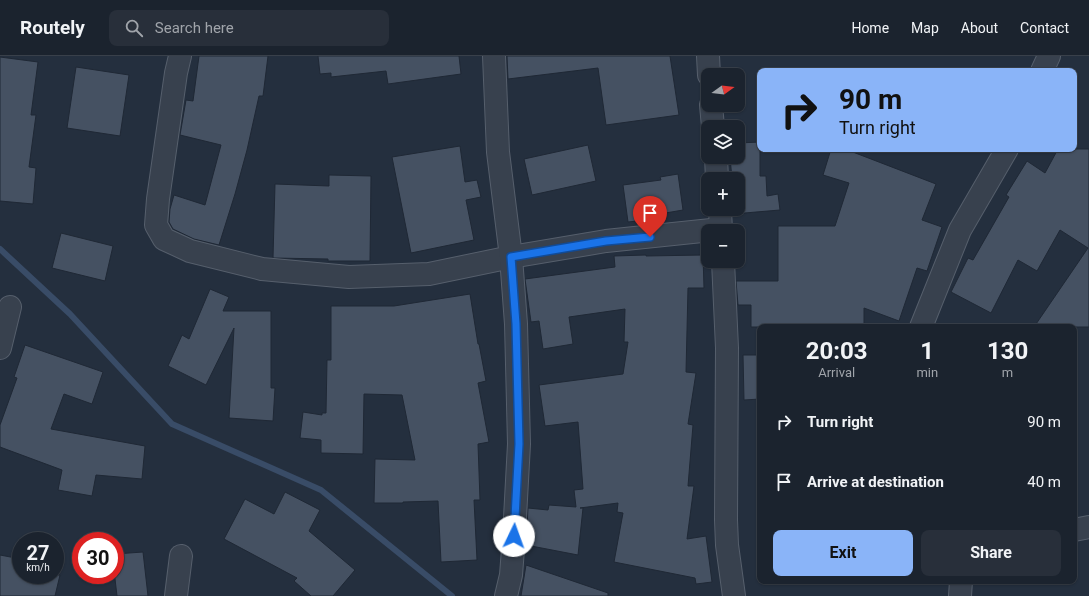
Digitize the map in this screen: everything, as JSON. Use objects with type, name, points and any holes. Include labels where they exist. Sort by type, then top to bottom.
[{"type":"street","points":[[180,56],[176,73],[156,225],[164,239],[190,251],[262,269],[349,277],[429,274],[511,257],[721,223]]},
{"type":"street","points":[[494,56],[498,152],[511,257],[516,324],[519,444],[511,575],[506,596]]},
{"type":"street","points":[[708,56],[709,68]]},
{"type":"street","points":[[1043,68],[1049,56]]},
{"type":"street","points":[[922,324],[960,230],[1005,152]]},
{"type":"street","points":[[723,268],[728,348],[726,520],[727,545],[734,596]]},
{"type":"street","points":[[0,348],[10,307]]},
{"type":"street","points":[[1077,529],[1089,527]]},
{"type":"street","points":[[176,596],[181,556]]},
{"type":"street","points":[[960,584],[960,596]]},
{"type":"building","points":[[199,56],[268,56],[263,96],[259,96],[247,150],[219,245],[194,239],[173,229],[169,222],[170,209],[174,195],[205,205],[221,145],[180,135],[186,100],[193,101]]},
{"type":"building","points":[[318,56],[459,56],[461,74],[388,84],[386,71],[331,77],[331,73],[320,74]]},
{"type":"building","points":[[507,56],[670,56],[679,115],[606,125],[598,68],[508,79]]},
{"type":"building","points":[[0,57],[38,62],[31,115],[36,115],[29,167],[36,168],[33,204],[0,201]]},
{"type":"building","points":[[76,67],[129,75],[120,136],[67,128]]},
{"type":"building","points":[[757,142],[757,152],[760,152],[760,176],[766,176],[767,196],[778,194],[780,210],[745,213],[745,172],[731,172],[731,164],[745,164],[745,143]]},
{"type":"building","points":[[588,145],[596,181],[532,195],[524,159]]},
{"type":"building","points":[[460,146],[465,182],[477,180],[481,197],[466,200],[474,240],[411,253],[392,157]]},
{"type":"building","points":[[1077,149],[1089,149],[1089,327],[1077,327],[1077,324],[1036,324],[1088,248],[1060,230],[1037,271],[1018,260],[991,313],[951,292],[968,258],[973,260],[1009,197],[1006,195],[1027,161],[1045,173],[1056,152],[1077,152]]},
{"type":"building","points":[[830,152],[853,152],[936,184],[922,220],[942,227],[927,271],[917,268],[899,321],[864,308],[864,324],[757,324],[757,327],[751,327],[751,305],[738,305],[736,281],[778,281],[778,226],[835,226],[849,183],[823,175]]},
{"type":"building","points":[[678,174],[683,210],[654,215],[655,219],[628,222],[623,185],[661,180],[660,177]]},
{"type":"building","points":[[329,175],[371,176],[370,261],[328,261],[328,259],[273,258],[275,184],[329,186]]},
{"type":"building","points":[[61,233],[113,246],[105,281],[52,268]]},
{"type":"building","points":[[701,255],[701,268],[703,268],[704,288],[688,288],[686,372],[696,373],[688,424],[693,425],[688,486],[694,486],[687,539],[706,536],[712,582],[696,584],[695,578],[614,562],[623,513],[617,512],[618,503],[580,508],[583,508],[578,555],[526,545],[528,508],[548,510],[549,505],[576,507],[574,490],[583,489],[578,422],[545,426],[539,385],[623,374],[628,342],[624,342],[625,309],[569,317],[573,344],[543,349],[539,321],[531,322],[525,279],[615,267],[614,256]]},
{"type":"building","points":[[210,289],[229,297],[223,311],[271,311],[271,388],[275,388],[273,421],[229,418],[234,328],[206,385],[168,366],[182,335],[189,339]]},
{"type":"building","points":[[470,294],[486,381],[478,383],[489,442],[478,444],[480,500],[474,500],[477,560],[441,562],[438,501],[374,503],[375,459],[415,460],[402,395],[364,394],[363,454],[321,453],[321,440],[300,438],[303,412],[322,415],[322,413],[326,413],[327,360],[331,360],[331,306],[394,306]]},
{"type":"building","points":[[25,345],[103,372],[92,404],[64,394],[51,429],[145,446],[142,479],[96,475],[92,496],[58,490],[62,470],[0,447],[0,425],[17,378],[14,377]]},
{"type":"building","points":[[743,355],[757,355],[757,399],[744,400]]},
{"type":"building","points":[[285,492],[320,510],[309,531],[355,570],[333,596],[311,596],[294,581],[297,578],[224,539],[245,499],[274,514]]},
{"type":"building","points":[[143,552],[148,596],[117,596],[116,584],[124,584],[124,553]]},
{"type":"building","points":[[0,555],[12,557],[12,584],[58,584],[55,596],[0,596]]},
{"type":"building","points":[[526,565],[608,593],[608,596],[521,596]]},
{"type":"waterway","points":[[0,249],[70,314],[172,424],[321,490],[452,596]]},
{"type":"route","points":[[514,536],[519,444],[516,324],[511,257],[606,241],[650,237]]}]
